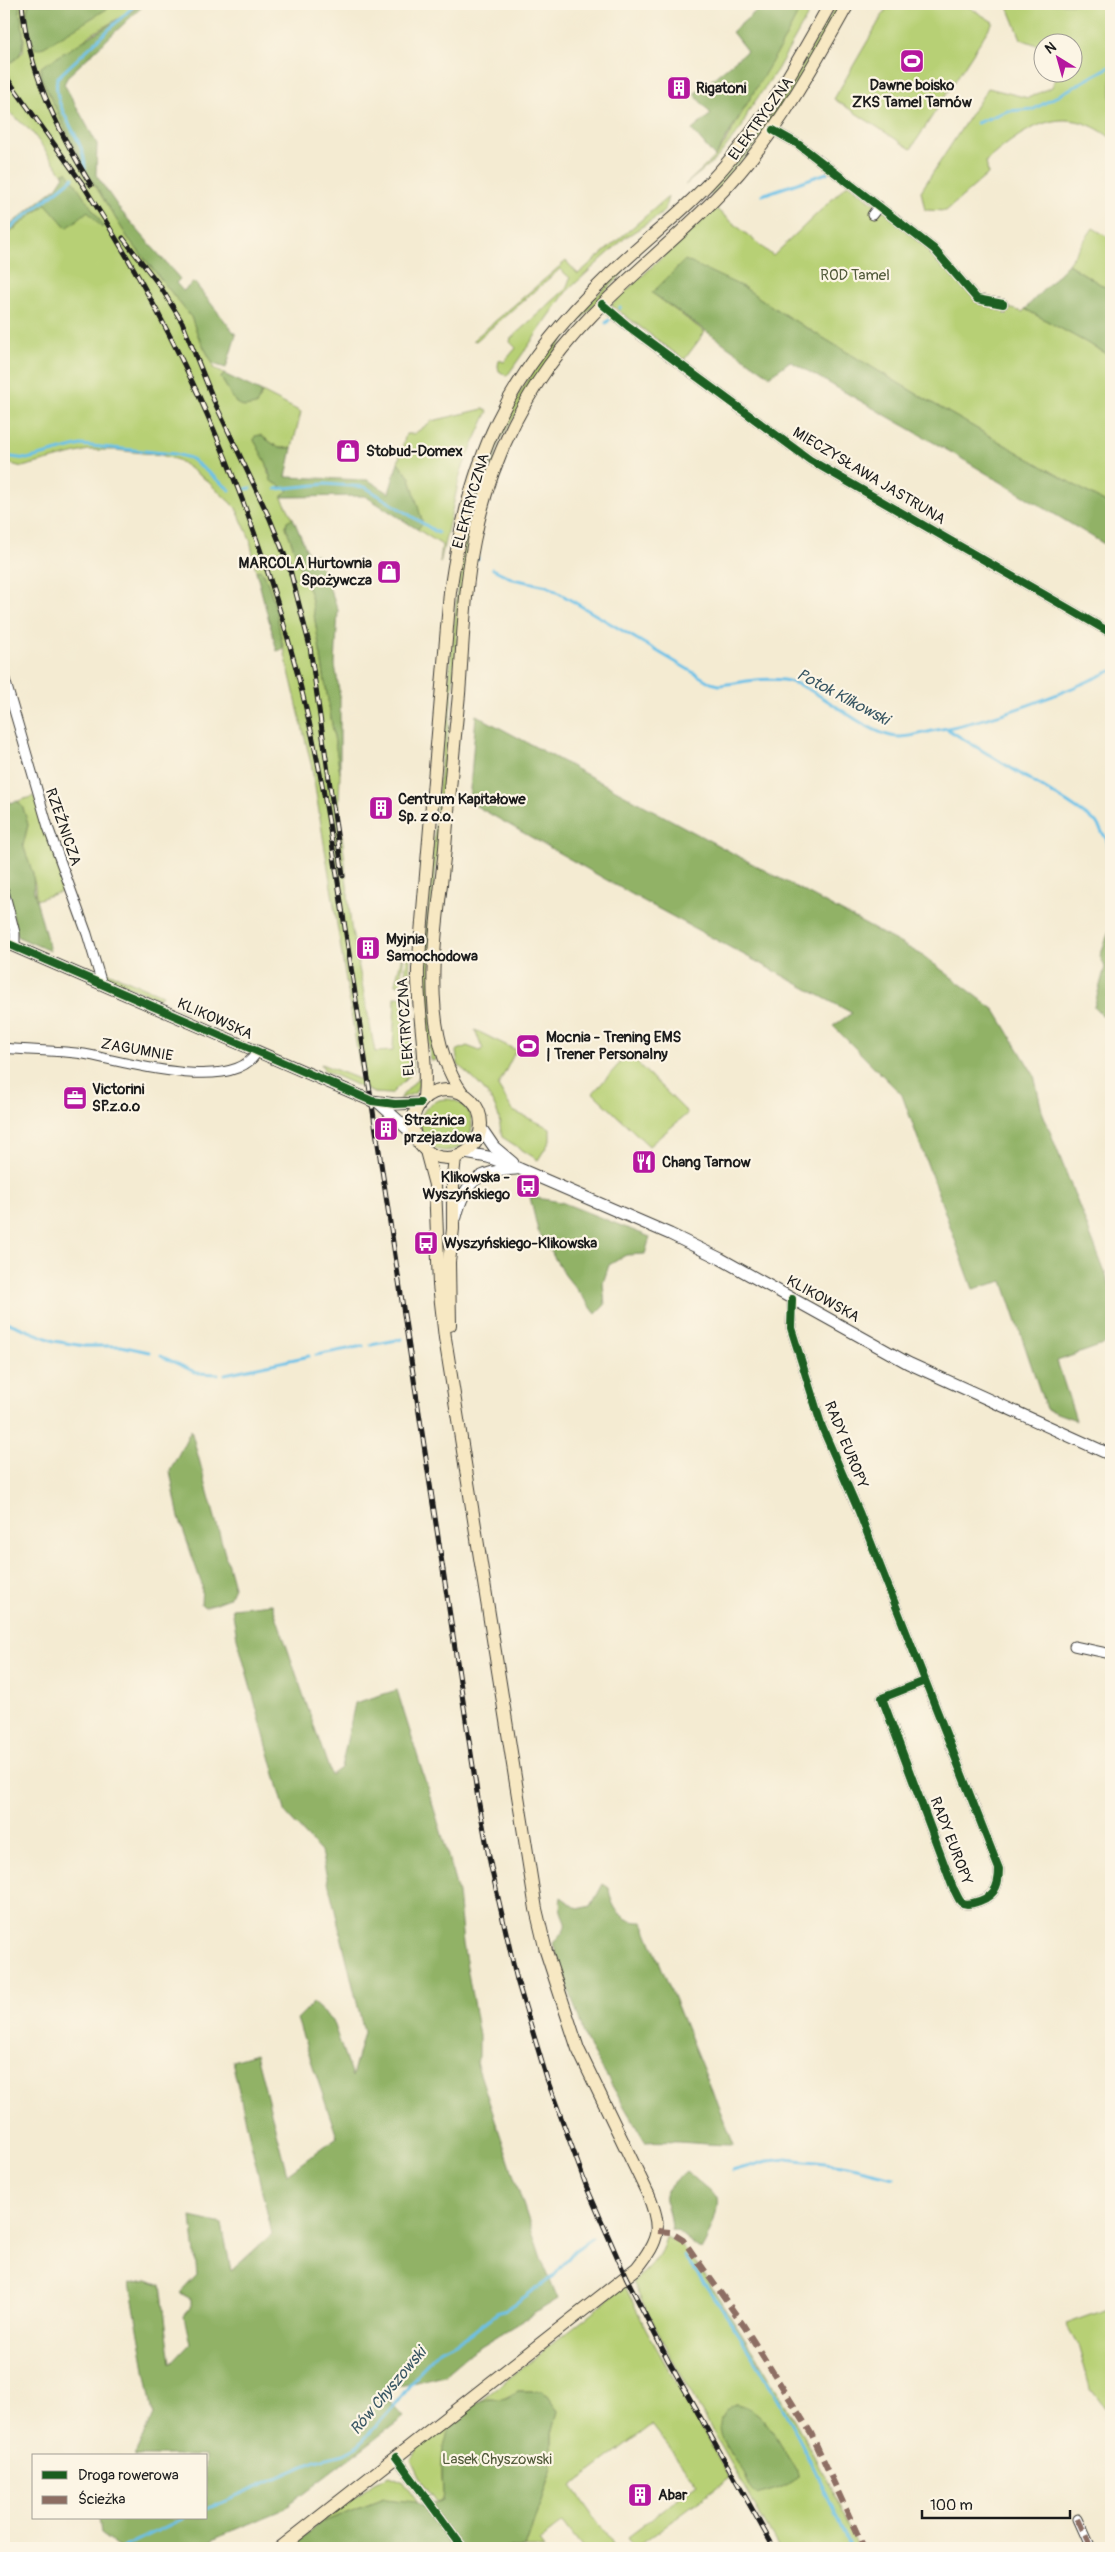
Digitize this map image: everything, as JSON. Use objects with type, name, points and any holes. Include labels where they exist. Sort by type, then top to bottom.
[{"type":"main road","name":"ELEKTRYCZNA","points":[[422,1100],[426,1082],[418,993],[418,969],[450,592],[462,524],[479,462],[502,411],[534,359],[563,322],[605,279],[709,184],[779,93],[830,4]]},
{"type":"main road","name":"ELEKTRYCZNA","points":[[463,1094],[450,1076],[444,1061],[437,1016],[434,974],[436,923],[474,542],[491,477],[521,411],[555,358],[602,304],[713,202],[773,130],[806,81],[848,4]]},
{"type":"main road","points":[[280,2548],[637,2268],[652,2248],[658,2231],[656,2214],[648,2194],[578,2048],[546,1952],[527,1858],[449,1364],[439,1286],[435,1185],[426,1151],[414,1135],[414,1115],[422,1100],[443,1090],[463,1094],[477,1108],[481,1128],[474,1145],[460,1155],[445,1158],[426,1151]]},
{"type":"main road","points":[[449,1364],[449,1262],[453,1230],[453,1176],[460,1155]]},
{"type":"street","points":[[773,130],[798,144],[934,249],[977,299],[1003,304]]},
{"type":"street","points":[[872,216],[879,206]]},
{"type":"street","name":"MIECZYSŁAWA JASTRUNA","points":[[602,304],[635,331],[810,460],[1111,634]]},
{"type":"street","name":"RZEŹNICZA","points":[[4,676],[48,827],[87,934],[102,984]]},
{"type":"street","points":[[4,891],[16,933],[15,947]]},
{"type":"street","name":"KLIKOWSKA","points":[[4,942],[379,1103],[414,1135]]},
{"type":"street","name":"ZAGUMNIE","points":[[4,1048],[82,1054],[181,1072],[209,1074],[238,1069],[252,1061],[257,1052]]},
{"type":"street","name":"KLIKOWSKA","points":[[379,1103],[422,1100]]},
{"type":"street","name":"KLIKOWSKA","points":[[481,1128],[494,1147],[520,1169]]},
{"type":"street","name":"KLIKOWSKA","points":[[460,1155],[488,1157],[520,1169],[697,1247],[908,1363],[1111,1455]]},
{"type":"street","points":[[453,1230],[462,1195],[474,1180],[494,1170],[520,1169]]},
{"type":"street","name":"RADY EUROPY","points":[[792,1299],[791,1328],[822,1428],[859,1512],[999,1869],[999,1884],[993,1895],[983,1901],[966,1905],[961,1902],[953,1888],[882,1698],[925,1681]]},
{"type":"street","points":[[1074,1646],[1111,1654]]},
{"type":"street","points":[[396,2457],[463,2548]]},
{"type":"street","points":[[1078,2518],[1091,2548]]},
{"type":"green space","points":[[4,4],[19,4],[23,29],[21,53],[9,63],[4,56]]},
{"type":"green space","points":[[19,4],[29,4],[27,9],[80,24],[115,4],[143,4],[90,35],[41,77],[82,165],[128,238],[191,317],[199,338],[213,364],[213,368],[224,374],[221,378],[236,403],[260,399],[262,392],[301,412],[292,448],[279,448],[260,435],[254,440],[267,464],[268,474],[288,490],[282,498],[293,518],[287,521],[286,527],[311,596],[340,773],[339,803],[351,926],[375,1052],[393,1051],[395,997],[406,997],[413,1072],[391,1094],[374,1093],[325,1071],[321,1064],[362,1080],[312,768],[271,595],[264,573],[256,571],[250,539],[236,508],[206,480],[178,460],[161,455],[115,450],[88,450],[22,467],[4,462],[4,237],[46,203],[67,228],[64,172],[63,175],[32,132],[9,112],[4,119],[4,56],[9,63],[23,52],[24,40]]},
{"type":"green space","points":[[29,4],[115,4],[44,47],[35,49],[27,21]]},
{"type":"green space","points":[[145,4],[68,76],[64,84],[97,144],[96,175],[121,211],[180,279],[176,283],[183,291],[194,282],[236,335],[226,368],[213,364],[199,338],[191,317],[128,238],[82,165],[41,77],[41,67]]},
{"type":"green space","points":[[749,4],[803,4],[780,48],[715,157],[692,130],[711,114],[694,94],[747,51],[732,32],[756,11]]},
{"type":"green space","points":[[803,4],[814,4],[777,70],[749,110],[742,127],[716,159],[685,185],[715,157],[725,143]]},
{"type":"green space","points":[[837,4],[843,4],[804,73],[754,147],[712,196],[707,191],[761,129],[781,100]]},
{"type":"green space","name":"Dawne boisko ZKS Tamel Tarnów","points":[[889,4],[964,4],[993,22],[911,149],[834,99]]},
{"type":"green space","points":[[1007,4],[1111,4],[1111,138],[1093,127],[1077,121],[1061,120],[1030,129],[986,161],[988,174],[946,211],[925,210],[921,191],[988,88],[1028,98],[1052,87],[1054,82],[1082,82],[1082,32],[1032,32],[1032,43],[1021,39]]},
{"type":"green space","points":[[67,171],[103,225],[102,228],[88,211],[67,228],[46,204],[4,237],[4,230],[56,188]]},
{"type":"green space","name":"ROD Tamel","points":[[848,184],[934,247],[977,299],[1023,312],[1025,309],[1111,356],[1111,506],[920,396],[780,312],[745,288],[652,293],[705,332],[684,360],[611,305],[715,208],[773,256]]},
{"type":"green space","points":[[668,197],[664,211],[660,215],[626,237],[566,292],[507,376],[499,371],[499,360],[504,362],[516,348],[510,342],[511,338],[566,289],[570,278],[560,269],[476,341],[473,340],[566,261],[578,274]]},
{"type":"green space","points":[[1093,228],[1111,239],[1111,291],[1068,264]]},
{"type":"green space","points":[[685,260],[745,288],[780,312],[920,396],[1111,506],[1111,548],[954,454],[790,361],[770,376],[652,293]]},
{"type":"green space","points":[[1068,264],[1111,291],[1111,356],[1025,309]]},
{"type":"green space","points":[[621,271],[623,272],[564,338],[499,442],[458,631],[432,909],[431,1021],[436,1060],[431,1061],[425,1016],[424,944],[460,560],[480,475],[510,408],[541,359],[565,328]]},
{"type":"green space","points":[[224,374],[262,392],[256,405],[244,407],[236,403],[221,378]]},
{"type":"green space","points":[[483,409],[488,411],[461,471],[440,563],[442,545],[417,529],[422,525],[410,478],[398,462],[406,434],[414,434],[432,421]]},
{"type":"green space","points":[[260,435],[279,448],[292,448],[286,477],[368,480],[389,493],[398,462],[410,478],[423,524],[417,529],[365,496],[281,497],[288,490],[271,481],[267,464],[254,440],[255,436]]},
{"type":"green space","points":[[293,518],[309,556],[316,554],[338,610],[335,665],[340,696],[340,773],[311,596],[286,527],[287,521]]},
{"type":"green space","points":[[260,570],[268,584],[278,619],[283,649],[277,651],[256,571]]},
{"type":"green space","points":[[476,715],[922,955],[995,1010],[1034,1075],[1042,1111],[1111,1288],[1111,1342],[1057,1361],[1076,1420],[1046,1409],[1003,1281],[973,1289],[902,1095],[833,1026],[852,1013],[642,900],[469,802]]},
{"type":"green space","points":[[4,782],[10,803],[17,801],[23,808],[26,817],[28,825],[23,845],[33,874],[34,892],[50,951],[18,937],[4,879]]},
{"type":"green space","points":[[34,796],[67,890],[36,900],[35,884],[23,845],[28,825],[23,808],[18,801]]},
{"type":"green space","points":[[1111,925],[1111,1024],[1094,1007],[1105,967],[1100,956]]},
{"type":"green space","points":[[405,944],[401,977],[406,987],[395,984]]},
{"type":"green space","points":[[408,949],[410,950],[409,984],[405,974]]},
{"type":"green space","points":[[103,970],[162,995],[159,999],[106,977]]},
{"type":"green space","points":[[180,1003],[200,1012],[199,1016],[178,1008]]},
{"type":"green space","points":[[475,1030],[516,1050],[498,1086],[513,1111],[550,1128],[550,1141],[538,1160],[502,1137],[498,1114],[491,1099],[481,1086],[458,1065],[456,1051],[467,1046],[480,1051],[483,1049]]},
{"type":"green space","points":[[628,1054],[688,1113],[649,1146],[593,1093]]},
{"type":"green space","points":[[419,1077],[420,1083],[415,1093],[399,1099]]},
{"type":"green space","points":[[441,1099],[451,1099],[465,1106],[472,1120],[472,1130],[465,1144],[451,1151],[441,1151],[431,1147],[424,1140],[420,1130],[420,1120],[424,1110],[431,1103]]},
{"type":"green space","points":[[530,1197],[561,1202],[650,1237],[645,1254],[626,1255],[609,1265],[603,1283],[605,1305],[596,1314],[565,1275],[538,1231]]},
{"type":"green space","points":[[191,1430],[234,1587],[229,1598],[205,1607],[201,1604],[202,1585],[179,1518],[170,1471]]},
{"type":"green space","points":[[272,1604],[331,1775],[341,1768],[355,1703],[397,1690],[458,1893],[463,1944],[479,2036],[479,2057],[476,2062],[541,2258],[558,2299],[471,2352],[444,2375],[380,2391],[404,2417],[280,2511],[219,2536],[197,2548],[120,2548],[101,2534],[99,2520],[208,2520],[208,2454],[135,2454],[153,2415],[130,2283],[148,2280],[161,2285],[171,2364],[190,2344],[184,2316],[191,2308],[191,2299],[180,2293],[197,2275],[191,2217],[222,2224],[231,2271],[272,2234],[232,2061],[256,2054],[287,2174],[337,2137],[297,2019],[313,2003],[332,2020],[352,2077],[364,2032],[321,1852],[286,1814],[237,1638],[232,1608]]},
{"type":"green space","points":[[603,1884],[609,1888],[612,1902],[619,1913],[629,1920],[643,1922],[734,2145],[645,2142],[587,2043],[553,1943],[564,1930],[565,1925],[560,1905],[561,1897],[578,1909],[591,1906]]},
{"type":"green space","points":[[686,2171],[717,2197],[715,2217],[701,2250],[678,2232],[671,2229],[665,2198],[665,2193]]},
{"type":"green space","points":[[666,2237],[679,2243],[695,2262],[740,2331],[804,2437],[841,2510],[857,2548],[779,2548],[674,2363],[632,2282],[654,2262]],"holes":[[[736,2404],[747,2407],[756,2413],[772,2431],[797,2471],[782,2487],[773,2488],[765,2492],[749,2486],[744,2471],[726,2447],[731,2407]]]},
{"type":"green space","points":[[625,2286],[646,2329],[729,2478],[635,2548],[627,2537],[697,2484],[652,2425],[572,2486],[612,2542],[613,2548],[583,2548],[563,2522],[539,2541],[544,2548],[525,2548],[552,2468],[552,2433],[558,2411],[543,2391],[518,2391],[501,2400],[488,2399],[479,2402]]},
{"type":"green space","points":[[1111,2308],[1111,2416],[1090,2388],[1078,2345],[1066,2324]]},
{"type":"green space","name":"Lasek Chyszowski","points":[[518,2391],[543,2391],[558,2411],[552,2433],[552,2468],[525,2548],[289,2548],[320,2523],[384,2499],[415,2502],[423,2505],[442,2501],[443,2447],[445,2438],[454,2422],[468,2408],[478,2402],[488,2399],[507,2398]]},
{"type":"green space","points":[[736,2404],[747,2407],[765,2421],[797,2471],[797,2477],[793,2481],[778,2489],[756,2495],[751,2490],[743,2471],[722,2436],[720,2427],[721,2418],[726,2410]]},
{"type":"green space","points":[[459,2416],[451,2427],[446,2440],[442,2469],[442,2501],[437,2502],[419,2477],[411,2460],[416,2450]]},
{"type":"green space","points":[[390,2476],[402,2481],[418,2503],[384,2499],[320,2523],[374,2483]]},
{"type":"waterway","name":"Potok Klikowski","points":[[85,168],[84,156],[80,145],[59,102],[57,78],[136,4]]},
{"type":"waterway","points":[[977,123],[1007,111],[1034,109],[1111,66]]},
{"type":"waterway","points":[[762,195],[827,173]]},
{"type":"waterway","name":"Potok Klikowski","points":[[4,233],[73,178]]},
{"type":"waterway","points":[[606,323],[609,320]]},
{"type":"waterway","name":"Potok Klikowski","points":[[4,456],[27,459],[81,445],[175,454],[190,458],[230,490]]},
{"type":"waterway","name":"Potok Klikowski","points":[[276,489],[325,484],[365,487],[438,533]]},
{"type":"waterway","name":"Potok Klikowski","points":[[246,489],[251,488]]},
{"type":"waterway","name":"Potok Klikowski","points":[[493,569],[513,579],[547,586],[711,683],[719,685],[759,680],[783,680],[809,690],[864,725],[891,736],[912,736],[978,721],[1045,699],[1111,671]]},
{"type":"waterway","points":[[947,729],[1096,822],[1107,840],[1111,862]]},
{"type":"waterway","points":[[4,1321],[54,1341],[84,1346],[121,1346],[149,1352]]},
{"type":"waterway","points":[[371,1345],[402,1339]]},
{"type":"waterway","points":[[316,1355],[363,1346]]},
{"type":"waterway","points":[[161,1356],[197,1373],[218,1374]]},
{"type":"waterway","points":[[225,1374],[309,1356]]},
{"type":"waterway","name":"Rów Chyszowski","points":[[732,2171],[768,2161],[787,2159],[843,2165],[894,2177]]},
{"type":"waterway","name":"Rów Chyszowski","points":[[208,2508],[315,2461],[343,2454],[358,2446],[395,2405],[420,2371],[440,2350],[469,2335],[497,2313],[506,2310],[554,2276],[574,2251],[592,2238]]},
{"type":"waterway","points":[[684,2256],[733,2325],[755,2360],[797,2434],[850,2548]]},
{"type":"waterway","name":"Rów Chyszowski","points":[[122,2548],[180,2520]]},
{"type":"railway","points":[[22,4],[31,52],[46,98],[56,121],[91,185]]},
{"type":"railway","points":[[4,74],[84,186]]},
{"type":"railway","points":[[81,182],[127,256],[168,332],[205,410],[238,490],[267,571],[292,654],[313,738],[329,823],[478,1799],[491,1867],[517,1980],[547,2079],[587,2188],[626,2277],[668,2360],[774,2548]]},
{"type":"railway","points":[[123,238],[160,286],[182,322],[214,401],[270,519],[289,566],[310,647],[343,876]]},
{"type":"marked path","points":[[658,2231],[670,2232],[683,2240],[744,2326],[811,2433],[864,2548]]},
{"type":"marked path","points":[[1078,2519],[1091,2548]]},
{"type":"cycle path","points":[[773,130],[798,144],[934,249],[977,299],[1003,304]]},
{"type":"cycle path","points":[[602,304],[628,326],[810,460],[1111,633]]},
{"type":"cycle path","points":[[4,942],[372,1101],[395,1104],[420,1103]]},
{"type":"cycle path","points":[[792,1299],[791,1328],[822,1427],[859,1512],[999,1869],[998,1882],[994,1892],[986,1898],[970,1904],[961,1902],[953,1888],[882,1698],[925,1681]]},
{"type":"cycle path","points":[[396,2457],[463,2548]]},
{"type":"place","name":"Dawne boisko ZKS Tamel Tarnów","points":[[912,61]]},
{"type":"place","name":"Rigatoni","points":[[679,88]]},
{"type":"place","name":"Stobud-Domex","points":[[348,451]]},
{"type":"place","name":"MARCOLA Hurtownia Spożywcza","points":[[389,572]]},
{"type":"place","name":"Centrum Kapitałowe Sp. z o.o.","points":[[381,808]]},
{"type":"place","name":"Myjnia Samochodowa","points":[[368,948]]},
{"type":"place","name":"Mocnia - Trening EMS | Trener Personalny","points":[[528,1046]]},
{"type":"place","name":"Victorini SP.z.o.o","points":[[75,1098]]},
{"type":"place","name":"Strażnica przejazdowa","points":[[386,1129]]},
{"type":"place","name":"Chang Tarnow","points":[[644,1162]]},
{"type":"place","name":"Klikowska - Wyszyńskiego","points":[[528,1186]]},
{"type":"place","name":"Wyszyńskiego-Klikowska","points":[[426,1243]]},
{"type":"place","name":"Abar","points":[[640,2495]]}]
